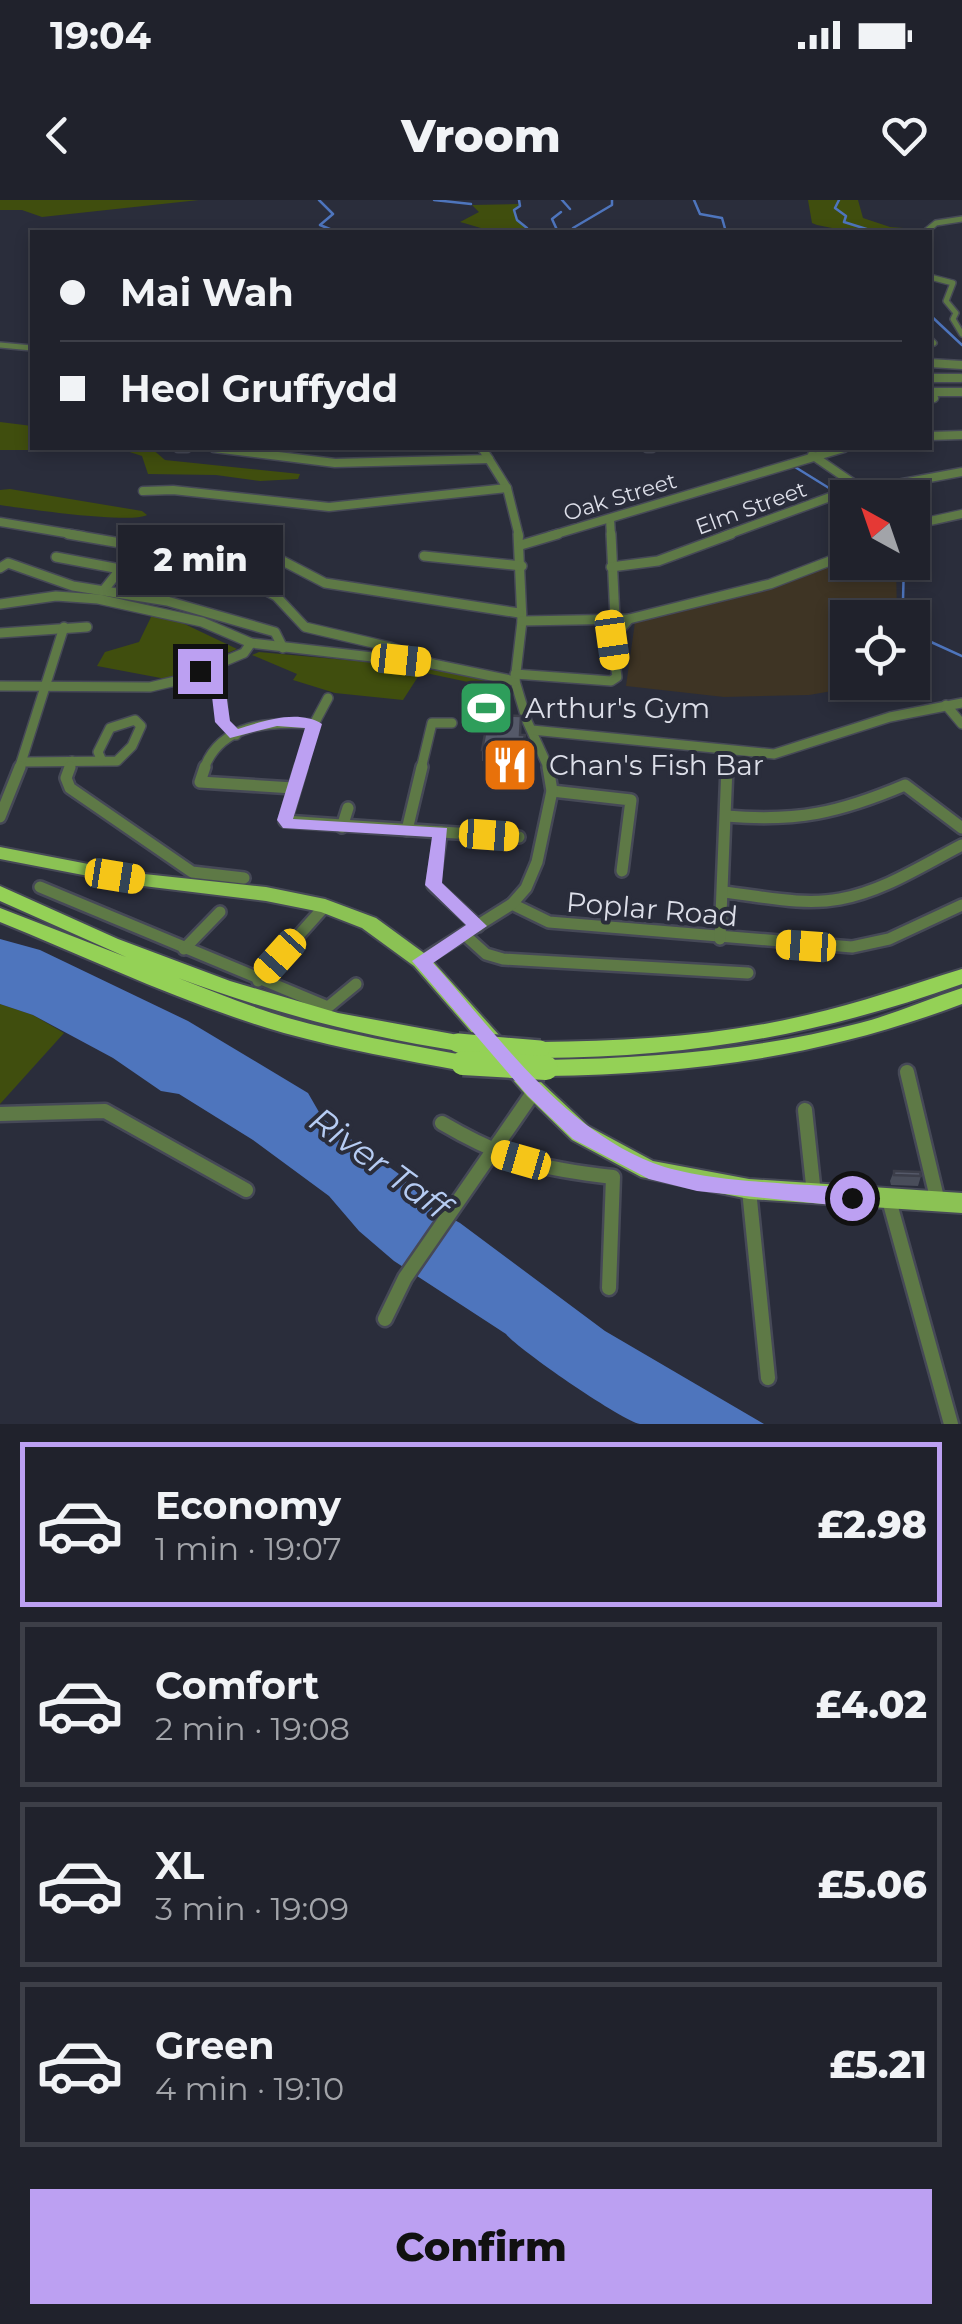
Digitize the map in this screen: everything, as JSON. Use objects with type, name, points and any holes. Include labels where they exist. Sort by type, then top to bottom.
[{"type":"highway","points":[[0,893],[213,985],[293,1012],[460,1053]]},
{"type":"highway","points":[[0,915],[210,999],[285,1025],[386,1050],[678,1064],[755,1055],[865,1031],[962,996]]},
{"type":"highway","points":[[543,1059],[748,1038],[843,1018],[962,976]]},
{"type":"main road","points":[[0,852],[136,879],[266,894],[325,906],[369,923],[421,961],[535,1090],[580,1132],[632,1163],[697,1182],[749,1189],[962,1202]]},
{"type":"street","points":[[927,230],[936,223],[962,219]]},
{"type":"street","points":[[932,278],[954,283],[946,301],[956,312],[953,319],[962,334]]},
{"type":"street","points":[[0,345],[30,348]]},
{"type":"street","points":[[932,363],[962,365]]},
{"type":"street","points":[[932,378],[960,378]]},
{"type":"street","points":[[932,392],[962,392]]},
{"type":"street","points":[[932,436],[962,434]]},
{"type":"street","points":[[229,450],[335,464],[489,460]]},
{"type":"street","points":[[421,961],[512,904],[526,888],[552,791],[550,772],[515,678],[521,545],[508,488],[483,450]]},
{"type":"street","name":"Oak Street","points":[[521,545],[835,450]]},
{"type":"street","points":[[812,455],[849,480]]},
{"type":"street","name":"Elm Street","points":[[915,480],[962,472]]},
{"type":"street","points":[[143,491],[173,490],[328,507],[508,488]]},
{"type":"street","name":"Elm Street","points":[[611,567],[658,561],[830,497]]},
{"type":"street","points":[[930,521],[962,514]]},
{"type":"street","points":[[610,519],[615,618]]},
{"type":"street","points":[[0,522],[134,548],[240,576],[276,596],[305,627],[390,647],[433,664]]},
{"type":"street","points":[[103,591],[134,548],[154,530]]},
{"type":"street","points":[[424,556],[522,566]]},
{"type":"street","points":[[56,557],[120,569]]},
{"type":"street","points":[[275,558],[325,583],[520,617],[629,619],[770,584],[830,561]]},
{"type":"street","points":[[4,565],[72,586],[167,601],[274,632],[283,648]]},
{"type":"street","points":[[0,604],[56,596],[98,599],[202,622],[251,644],[433,664],[515,678],[611,682],[618,678],[612,640],[629,619]]},
{"type":"street","points":[[0,632],[86,627]]},
{"type":"street","points":[[0,817],[22,762],[64,628]]},
{"type":"street","points":[[0,686],[150,687],[200,671],[244,652],[251,644]]},
{"type":"street","points":[[200,671],[218,686],[223,722],[236,735]]},
{"type":"street","points":[[328,698],[314,724],[293,788],[285,820],[289,824],[519,837]]},
{"type":"street","points":[[532,730],[728,751],[788,752],[864,724],[962,703]]},
{"type":"street","points":[[946,705],[962,724]]},
{"type":"street","points":[[22,762],[117,761],[129,754],[141,726],[135,720],[122,719],[110,725],[98,752],[102,761]]},
{"type":"street","points":[[293,788],[200,782],[214,747],[236,735],[276,722],[314,724]]},
{"type":"street","points":[[407,830],[432,723],[452,723]]},
{"type":"street","points":[[720,938],[728,751]]},
{"type":"street","points":[[72,761],[66,778],[70,788],[192,872],[244,878]]},
{"type":"street","points":[[0,782],[14,782]]},
{"type":"street","points":[[726,816],[788,823],[810,820],[848,810],[905,785],[962,828]]},
{"type":"street","points":[[552,791],[631,800],[622,871]]},
{"type":"street","points":[[342,827],[348,808]]},
{"type":"street","points":[[441,832],[434,885],[478,926]]},
{"type":"street","points":[[723,892],[805,900],[844,898],[873,889],[962,845]]},
{"type":"street","points":[[40,887],[328,1007],[356,984]]},
{"type":"street","name":"Poplar Road","points":[[512,904],[549,922],[852,947],[889,939],[962,905]]},
{"type":"street","points":[[258,980],[325,906]]},
{"type":"street","points":[[184,949],[220,912]]},
{"type":"street","points":[[464,935],[486,954],[503,959],[748,974]]},
{"type":"street","points":[[908,1072],[938,1202]]},
{"type":"street","points":[[386,1319],[405,1278],[535,1090]]},
{"type":"street","points":[[805,1110],[814,1195]]},
{"type":"street","points":[[0,1114],[105,1111],[246,1190]]},
{"type":"street","points":[[442,1123],[490,1151],[553,1170],[613,1177],[609,1288]]},
{"type":"street","points":[[749,1189],[768,1378]]},
{"type":"street","points":[[889,1200],[951,1424]]},
{"type":"shaded area","points":[[830,565],[830,580],[896,580],[897,600],[830,600],[830,691],[724,697],[626,686],[635,622],[785,582]]},
{"type":"green space","points":[[0,200],[199,200],[42,217],[22,210],[0,210]]},
{"type":"green space","points":[[808,200],[858,200],[863,218],[890,227],[930,230],[842,230],[812,223]]},
{"type":"green space","points":[[519,204],[515,210],[517,220],[527,228],[490,230],[460,222],[479,212],[472,205]]},
{"type":"green space","points":[[0,422],[30,426],[30,450],[0,450]]},
{"type":"green space","points":[[123,450],[153,450],[165,460],[300,474],[298,479],[260,481],[216,475],[148,474],[142,456]]},
{"type":"green space","points":[[0,490],[147,515],[100,517],[0,505]]},
{"type":"green space","points":[[152,615],[172,618],[237,649],[166,679],[97,666],[105,652],[139,642]]},
{"type":"green space","points":[[259,652],[411,666],[504,683],[508,688],[468,687],[468,682],[421,672],[403,700],[335,693],[293,680],[297,674],[252,655]]},
{"type":"green space","points":[[0,1004],[33,1015],[64,1033],[0,1104]]},
{"type":"water","name":"River Taff","points":[[0,939],[40,950],[188,1021],[308,1093],[323,1119],[399,1174],[431,1207],[460,1223],[605,1331],[764,1424],[640,1424],[593,1398],[506,1334],[394,1261],[359,1231],[329,1196],[253,1140],[179,1094],[161,1091],[113,1058],[33,1015],[0,1004]]},
{"type":"building","points":[[498,715],[521,716],[520,735],[525,735],[518,765],[498,764],[501,750],[482,750],[485,734],[496,734]]},
{"type":"building","points":[[894,1171],[920,1172],[921,1176],[894,1175]]},
{"type":"waterway","points":[[319,200],[333,214],[320,225],[332,230]]},
{"type":"waterway","points":[[434,200],[471,204]]},
{"type":"waterway","points":[[519,200],[520,206],[514,210],[517,220],[527,228],[524,230]]},
{"type":"waterway","points":[[562,200],[570,209]]},
{"type":"waterway","points":[[574,230],[612,205],[612,200]]},
{"type":"waterway","points":[[694,200],[700,214],[722,218],[725,230]]},
{"type":"waterway","points":[[839,200],[835,208],[846,216],[844,222],[870,230]]},
{"type":"waterway","points":[[557,230],[552,219],[561,212]]},
{"type":"waterway","points":[[932,317],[962,345]]},
{"type":"waterway","points":[[795,467],[830,489]]},
{"type":"waterway","points":[[903,600],[904,580]]},
{"type":"waterway","points":[[930,641],[962,656]]},
{"type":"place","name":"Arthur's Gym","points":[[486,708]]},
{"type":"place","name":"Chan's Fish Bar","points":[[510,765]]},
{"type":"route","points":[[200,671],[218,686],[223,722],[236,735],[276,722],[314,724],[285,820],[289,824],[441,832],[434,885],[478,926],[421,961],[535,1090],[580,1132],[602,1148],[649,1170],[697,1182],[852,1198]]}]
